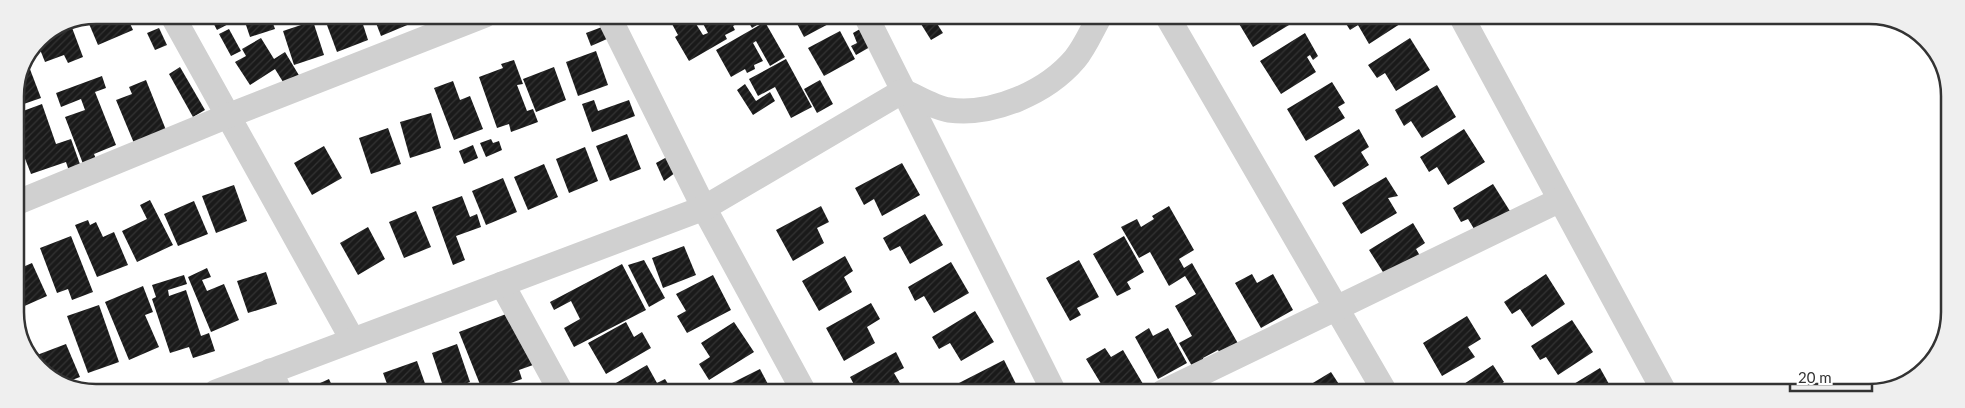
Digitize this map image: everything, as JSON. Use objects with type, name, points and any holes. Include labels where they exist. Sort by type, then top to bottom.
[{"type":"street","points":[[177,24],[230,115],[352,339]]},
{"type":"street","points":[[24,200],[230,115],[462,24]]},
{"type":"street","points":[[612,24],[704,208],[800,384]]},
{"type":"street","points":[[870,24],[1050,384]]},
{"type":"street","points":[[903,91],[947,110],[976,111],[1018,99],[1054,80],[1076,58],[1095,24]]},
{"type":"street","points":[[1172,24],[1380,384]]},
{"type":"street","points":[[1465,24],[1660,384]]},
{"type":"street","points":[[259,384],[275,381],[352,339],[704,208],[903,91]]},
{"type":"street","points":[[1180,384],[1560,200]]},
{"type":"street","points":[[502,284],[556,384]]},
{"type":"building","points":[[89,24],[130,24],[133,30],[98,45]]},
{"type":"building","points":[[214,24],[228,24],[217,30]]},
{"type":"building","points":[[246,24],[273,24],[275,29],[250,37]]},
{"type":"building","points":[[304,24],[314,24],[324,55],[294,65],[283,31]]},
{"type":"building","points":[[327,24],[363,24],[368,40],[337,52]]},
{"type":"building","points":[[376,24],[410,24],[381,36]]},
{"type":"building","points":[[672,24],[696,24],[703,35],[708,33],[703,24],[736,24],[733,26],[735,30],[725,35],[727,39],[689,61],[675,37],[678,35]]},
{"type":"building","points":[[750,24],[759,24],[752,28]]},
{"type":"building","points":[[762,24],[766,24],[785,57],[770,66],[756,41],[753,43],[763,61],[754,65],[755,69],[747,73],[745,69],[731,77],[716,50]]},
{"type":"building","points":[[797,24],[828,24],[804,37]]},
{"type":"building","points":[[921,24],[937,24],[943,33],[931,40]]},
{"type":"building","points":[[1239,24],[1288,24],[1289,25],[1253,47]]},
{"type":"building","points":[[1346,24],[1400,24],[1369,44],[1358,25],[1350,30]]},
{"type":"building","points":[[602,27],[607,39],[591,46],[586,33]]},
{"type":"building","points":[[72,28],[83,57],[68,63],[64,55],[45,62],[40,51],[56,36]]},
{"type":"building","points":[[159,28],[167,45],[155,50],[147,33]]},
{"type":"building","points":[[229,29],[241,51],[231,56],[219,34]]},
{"type":"building","points":[[860,29],[870,47],[856,55],[851,46],[857,43],[853,33]]},
{"type":"building","points":[[840,31],[855,59],[824,76],[808,48]]},
{"type":"building","points":[[1305,33],[1318,56],[1313,60],[1310,55],[1307,57],[1316,72],[1281,94],[1260,61]]},
{"type":"building","points":[[261,38],[274,59],[285,52],[303,82],[288,90],[275,69],[250,85],[235,62],[246,56],[242,49]]},
{"type":"building","points":[[1410,38],[1430,70],[1396,91],[1385,73],[1377,78],[1368,65]]},
{"type":"building","points":[[596,51],[608,85],[578,96],[566,62]]},
{"type":"building","points":[[786,59],[812,107],[791,118],[775,87],[758,96],[749,79]]},
{"type":"building","points":[[514,60],[523,84],[517,85],[527,111],[533,109],[538,122],[511,132],[509,124],[497,128],[479,77],[503,68],[501,64]]},
{"type":"building","points":[[29,67],[41,98],[24,104],[25,82]]},
{"type":"building","points":[[180,67],[205,110],[193,117],[169,74]]},
{"type":"building","points":[[554,67],[566,100],[536,112],[523,79]]},
{"type":"building","points":[[102,76],[106,88],[95,92],[116,145],[94,154],[98,164],[85,169],[65,117],[85,110],[81,99],[61,107],[56,93]]},
{"type":"building","points":[[146,80],[168,135],[136,148],[116,100],[132,94],[129,87]]},
{"type":"building","points":[[820,80],[833,104],[817,113],[804,89]]},
{"type":"building","points":[[453,81],[460,100],[470,96],[483,129],[454,140],[434,88]]},
{"type":"building","points":[[1332,82],[1345,103],[1338,107],[1345,118],[1306,141],[1287,109]]},
{"type":"building","points":[[745,84],[756,101],[770,92],[775,101],[753,115],[737,90]]},
{"type":"building","points":[[1437,85],[1456,117],[1422,138],[1411,121],[1404,126],[1395,110]]},
{"type":"building","points":[[594,100],[598,111],[629,100],[635,116],[592,132],[582,104]]},
{"type":"building","points":[[42,104],[56,144],[71,139],[81,167],[69,171],[66,162],[31,174],[24,156],[24,111]]},
{"type":"building","points":[[431,113],[441,148],[410,158],[400,122]]},
{"type":"building","points":[[388,128],[401,164],[371,174],[359,138]]},
{"type":"building","points":[[1359,129],[1369,147],[1361,152],[1369,165],[1334,187],[1314,156]]},
{"type":"building","points":[[1464,129],[1485,162],[1448,185],[1437,167],[1429,172],[1420,157]]},
{"type":"building","points":[[627,134],[641,169],[610,181],[596,146]]},
{"type":"building","points":[[491,139],[493,143],[499,141],[502,150],[486,157],[480,143]]},
{"type":"building","points":[[473,145],[478,158],[464,164],[459,151]]},
{"type":"building","points":[[324,146],[342,178],[312,195],[294,163]]},
{"type":"building","points":[[585,147],[598,181],[569,193],[556,159]]},
{"type":"building","points":[[667,157],[675,173],[664,181],[656,163]]},
{"type":"building","points":[[902,163],[920,195],[882,216],[874,199],[864,205],[855,188]]},
{"type":"building","points":[[544,164],[558,197],[528,210],[514,177]]},
{"type":"building","points":[[1386,177],[1398,196],[1388,198],[1397,213],[1361,234],[1342,203]]},
{"type":"building","points":[[503,178],[517,212],[486,225],[472,191]]},
{"type":"building","points":[[1493,184],[1513,216],[1479,237],[1468,219],[1461,222],[1453,208]]},
{"type":"building","points":[[234,185],[247,221],[216,233],[202,196]]},
{"type":"building","points":[[462,196],[470,217],[477,214],[481,227],[456,236],[465,260],[453,265],[432,207]]},
{"type":"building","points":[[150,200],[173,245],[137,262],[122,231],[147,219],[140,205]]},
{"type":"building","points":[[194,201],[208,234],[178,246],[164,214]]},
{"type":"building","points":[[821,206],[829,222],[817,228],[824,243],[793,261],[776,230]]},
{"type":"building","points":[[1169,206],[1194,250],[1179,259],[1184,268],[1192,263],[1240,347],[1222,357],[1218,350],[1203,358],[1204,361],[1197,375],[1179,343],[1192,336],[1175,306],[1196,294],[1185,276],[1169,286],[1150,252],[1139,258],[1121,227],[1137,219],[1141,227],[1154,219],[1152,216]]},
{"type":"building","points":[[416,211],[431,247],[404,258],[389,222]]},
{"type":"building","points":[[925,214],[943,245],[910,264],[900,246],[890,251],[883,238]]},
{"type":"building","points":[[88,220],[90,225],[96,222],[103,237],[114,232],[128,265],[97,277],[75,225]]},
{"type":"building","points":[[1413,223],[1425,243],[1416,249],[1422,259],[1388,280],[1369,250]]},
{"type":"building","points":[[368,227],[385,259],[358,275],[340,243]]},
{"type":"building","points":[[71,236],[93,292],[72,300],[68,289],[57,293],[40,248]]},
{"type":"building","points":[[1124,236],[1144,272],[1127,282],[1131,289],[1117,296],[1093,254]]},
{"type":"building","points":[[684,246],[696,275],[663,288],[652,258]]},
{"type":"building","points":[[845,256],[853,271],[844,277],[852,292],[819,311],[802,281]]},
{"type":"building","points":[[644,260],[665,298],[649,307],[628,265]]},
{"type":"building","points":[[1079,260],[1099,297],[1077,308],[1081,315],[1070,321],[1046,278]]},
{"type":"building","points":[[951,262],[969,293],[934,313],[924,296],[915,301],[908,287]]},
{"type":"building","points":[[32,263],[47,296],[24,306],[24,266]]},
{"type":"building","points":[[622,264],[646,310],[574,347],[564,328],[580,319],[571,301],[554,310],[550,302]]},
{"type":"building","points":[[207,268],[211,277],[202,280],[207,291],[224,284],[239,320],[211,332],[188,277]]},
{"type":"building","points":[[266,272],[277,304],[248,313],[237,281]]},
{"type":"building","points":[[1252,274],[1257,283],[1273,274],[1293,310],[1261,328],[1235,283]]},
{"type":"building","points":[[1546,274],[1565,304],[1532,327],[1520,309],[1512,314],[1504,302]]},
{"type":"building","points":[[184,275],[187,284],[168,290],[169,296],[186,290],[201,336],[209,333],[215,351],[193,358],[189,347],[170,353],[152,299],[156,297],[152,285]]},
{"type":"building","points":[[713,275],[731,310],[687,333],[677,316],[686,311],[676,294]]},
{"type":"building","points":[[143,286],[153,312],[145,315],[159,347],[129,360],[105,302]]},
{"type":"building","points":[[871,303],[880,319],[867,327],[875,343],[844,361],[826,328]]},
{"type":"building","points":[[99,305],[119,362],[88,373],[67,316]]},
{"type":"building","points":[[975,311],[994,342],[961,361],[950,343],[939,349],[932,337]]},
{"type":"building","points":[[511,312],[533,365],[519,370],[522,379],[508,384],[480,384],[459,332]]},
{"type":"building","points":[[1467,316],[1481,339],[1468,347],[1475,357],[1442,376],[1423,343]]},
{"type":"building","points":[[1572,320],[1593,352],[1558,375],[1546,357],[1540,360],[1531,346]]},
{"type":"building","points":[[626,322],[634,337],[642,332],[651,348],[606,374],[588,343]]},
{"type":"building","points":[[734,322],[754,352],[709,380],[699,364],[710,357],[701,343]]},
{"type":"building","points":[[1149,328],[1153,336],[1168,328],[1187,363],[1158,379],[1135,337]]},
{"type":"building","points":[[66,344],[80,377],[72,380],[64,377],[45,363],[38,355]]},
{"type":"building","points":[[457,344],[470,382],[464,384],[442,384],[432,353]]},
{"type":"building","points":[[1105,348],[1111,357],[1123,350],[1143,384],[1101,384],[1086,359]]},
{"type":"building","points":[[896,352],[904,368],[894,373],[900,384],[854,384],[850,377]]},
{"type":"building","points":[[1004,360],[1016,384],[957,384]]},
{"type":"building","points":[[417,361],[425,384],[387,384],[383,373]]},
{"type":"building","points":[[647,365],[657,383],[665,379],[668,384],[614,384]]},
{"type":"building","points":[[1493,365],[1504,382],[1501,384],[1464,384]]},
{"type":"building","points":[[1600,368],[1609,384],[1574,384]]},
{"type":"building","points":[[760,369],[768,384],[730,384]]},
{"type":"building","points":[[1331,372],[1339,384],[1311,384]]},
{"type":"building","points":[[329,379],[331,384],[318,384]]}]
